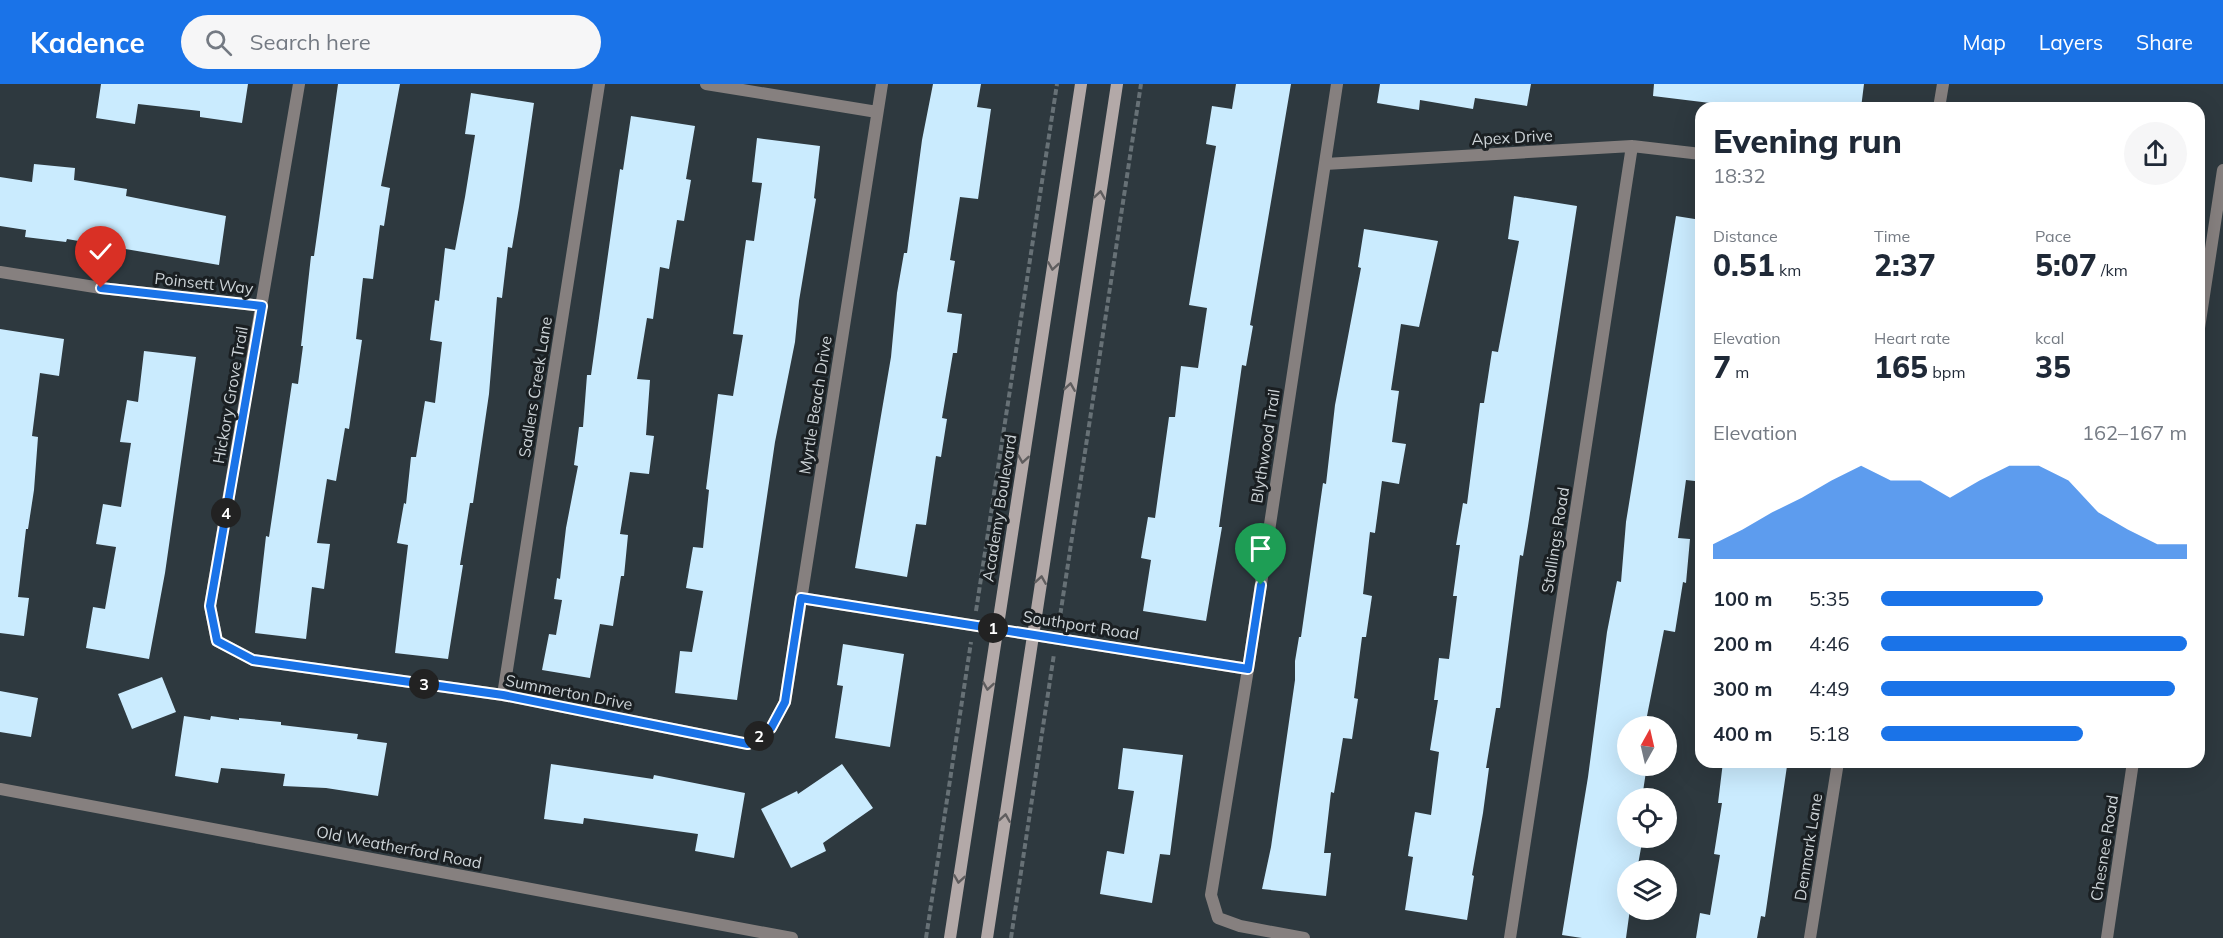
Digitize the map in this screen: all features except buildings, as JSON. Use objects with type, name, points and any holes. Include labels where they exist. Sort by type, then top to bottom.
[{"type":"main road","name":"Academy Boulevard","points":[[950,938],[1081,84]]},
{"type":"main road","points":[[987,938],[1117,84]]},
{"type":"street","name":"Hickory Grove Trail","points":[[217,641],[210,606],[299,84]]},
{"type":"street","name":"Sadlers Creek Lane","points":[[503,695],[599,84]]},
{"type":"street","points":[[706,84],[877,112]]},
{"type":"street","name":"Myrtle Beach Drive","points":[[771,728],[785,702],[882,84]]},
{"type":"street","name":"Blythwood Trail","points":[[1304,938],[1240,926],[1218,918],[1211,895],[1248,669],[1337,84]]},
{"type":"street","points":[[1940,102],[1943,84]]},
{"type":"street","name":"Apex Drive","points":[[1324,164],[1632,146],[1695,153]]},
{"type":"street","name":"Stallings Road","points":[[1510,938],[1632,146]]},
{"type":"street","points":[[2205,288],[2223,170]]},
{"type":"street","name":"Poinsett Way","points":[[0,272],[101,288],[262,306]]},
{"type":"street","name":"Southport Road","points":[[801,598],[1248,669]]},
{"type":"street","name":"Summerton Drive","points":[[217,641],[253,660],[503,695],[748,744],[771,728]]},
{"type":"street","name":"Denmark Lane","points":[[1810,938],[1837,768]]},
{"type":"street","name":"Chesnee Road","points":[[2107,938],[2132,768]]},
{"type":"street","name":"Old Weatherford Road","points":[[0,789],[792,938]]},
{"type":"path","points":[[926,938],[1057,84]]},
{"type":"path","points":[[1011,938],[1141,84]]},
{"type":"route","points":[[101,288],[262,306],[210,606],[217,641],[253,660],[503,695],[748,744],[771,728],[785,702],[801,598],[1248,669],[1261,585]]}]
